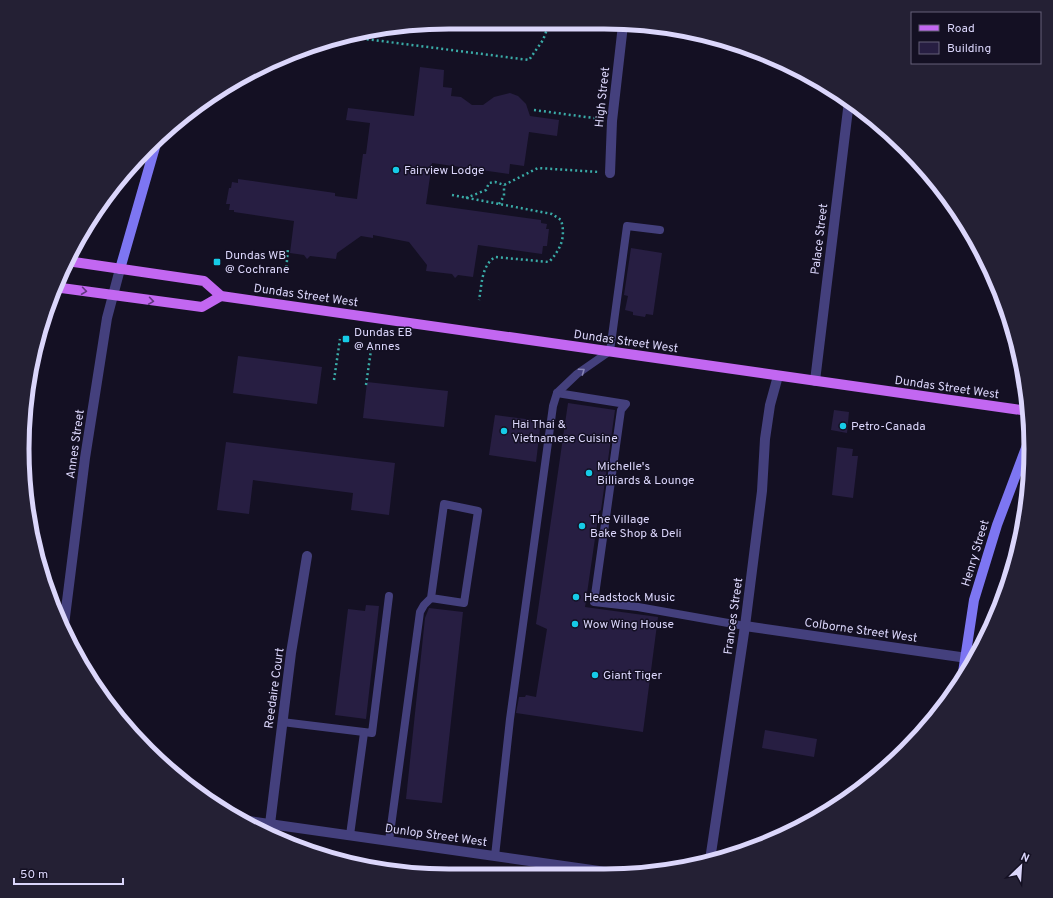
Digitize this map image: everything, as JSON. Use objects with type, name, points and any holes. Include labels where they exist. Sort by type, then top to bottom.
[{"type":"main road","points":[[120,269],[154,150]]},
{"type":"main road","points":[[61,287],[202,307],[221,296],[204,281],[73,262]]},
{"type":"main road","name":"Dundas Street West","points":[[221,296],[1022,410]]},
{"type":"main road","name":"Henry Street","points":[[969,657],[974,600],[998,526],[1024,454]]},
{"type":"street","name":"High Street","points":[[610,172],[612,121],[622,30]]},
{"type":"street","name":"Palace Street","points":[[815,381],[848,108]]},
{"type":"street","name":"Annes Street","points":[[65,619],[85,458],[107,318],[120,269]]},
{"type":"street","name":"Frances Street","points":[[711,856],[745,626],[762,491],[765,439],[778,376]]},
{"type":"street","name":"Reedaire Court","points":[[270,824],[298,604],[307,556]]},
{"type":"street","name":"Colborne Street West","points":[[745,626],[968,659]]},
{"type":"street","name":"Dunlop Street West","points":[[255,822],[586,869]]},
{"type":"lane","points":[[496,856],[510,719],[553,406],[557,393],[577,374],[610,351],[627,226],[660,230]]},
{"type":"lane","points":[[557,393],[626,404],[621,410],[594,602],[638,607],[745,626]]},
{"type":"lane","points":[[389,841],[420,612],[424,604],[431,598],[444,504],[478,511],[464,603],[431,598]]},
{"type":"lane","points":[[282,722],[372,733],[389,596]]},
{"type":"lane","points":[[350,835],[364,733]]},
{"type":"path","points":[[361,38],[529,60],[543,40],[547,29]]},
{"type":"path","points":[[534,110],[612,121]]},
{"type":"path","points":[[466,198],[486,190],[489,183],[495,182],[504,185],[538,168],[610,172]]},
{"type":"path","points":[[499,204],[504,196],[504,185]]},
{"type":"path","points":[[452,195],[552,214],[561,220],[563,229],[560,251],[549,262],[495,258],[488,262],[484,268],[479,300]]},
{"type":"path","points":[[286,272],[288,248]]},
{"type":"path","points":[[334,380],[340,339]]},
{"type":"path","points":[[366,385],[372,343]]},
{"type":"building","name":"Fairview Lodge","points":[[420,67],[444,70],[443,87],[452,88],[451,96],[461,97],[472,105],[483,105],[494,97],[510,93],[518,96],[526,104],[530,116],[559,120],[557,136],[529,132],[524,166],[510,164],[509,174],[432,163],[426,204],[541,220],[541,223],[547,224],[546,229],[549,229],[547,246],[543,246],[542,254],[478,245],[473,277],[458,275],[455,278],[452,274],[426,271],[427,265],[409,242],[373,235],[373,238],[361,236],[337,253],[336,259],[310,256],[307,259],[304,255],[290,253],[294,221],[229,210],[230,204],[226,204],[229,188],[231,188],[232,182],[238,183],[238,179],[335,193],[335,196],[357,199],[363,154],[366,154],[370,123],[346,120],[348,108],[414,116]]},
{"type":"building","points":[[631,248],[662,253],[653,315],[646,314],[645,317],[633,315],[633,312],[625,310],[628,296],[624,295]]},
{"type":"building","points":[[238,356],[322,367],[317,404],[233,393]]},
{"type":"building","points":[[367,382],[448,391],[444,427],[363,418]]},
{"type":"building","points":[[568,403],[615,410],[601,510],[599,511],[585,607],[658,617],[643,732],[516,713],[519,697],[525,697],[526,695],[536,697],[547,629],[536,624]]},
{"type":"building","points":[[834,410],[849,412],[847,433],[831,430]]},
{"type":"building","points":[[495,415],[541,421],[536,462],[489,455]]},
{"type":"building","points":[[226,442],[395,463],[389,515],[351,510],[353,493],[253,480],[249,514],[217,510]]},
{"type":"building","points":[[837,447],[853,449],[852,456],[858,456],[853,498],[832,495]]},
{"type":"building","points":[[366,605],[379,606],[366,719],[335,715],[348,609],[365,611]]},
{"type":"building","points":[[429,608],[463,612],[442,803],[406,799],[425,618]]},
{"type":"building","points":[[765,730],[817,739],[814,757],[762,748]]},
{"type":"place","name":"Fairview Lodge","points":[[396,170]]},
{"type":"place","name":"Dundas WB @ Cochrane","points":[[217,262]]},
{"type":"place","name":"Dundas EB @ Annes","points":[[346,339]]},
{"type":"place","name":"Petro-Canada","points":[[843,426]]},
{"type":"place","name":"Hai Thai & Vietnamese Cuisine","points":[[504,431]]},
{"type":"place","name":"Michelle's Billiards & Lounge","points":[[589,473]]},
{"type":"place","name":"The Village Bake Shop & Deli","points":[[582,526]]},
{"type":"place","name":"Headstock Music","points":[[576,597]]},
{"type":"place","name":"Wow Wing House","points":[[575,624]]},
{"type":"place","name":"Giant Tiger","points":[[595,675]]}]
